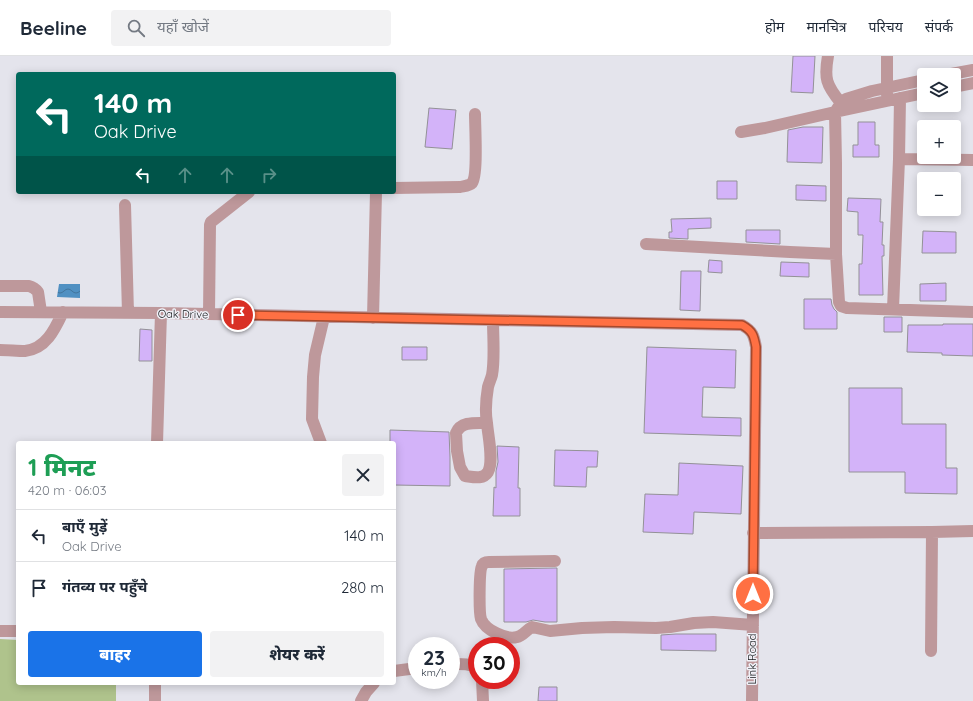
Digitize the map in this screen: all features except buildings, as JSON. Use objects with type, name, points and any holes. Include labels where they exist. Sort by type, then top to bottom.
[{"type":"street","points":[[828,56],[826,76],[838,107],[836,163],[836,254],[839,302],[841,306],[847,308],[973,312]]},
{"type":"street","points":[[887,56],[887,101]]},
{"type":"street","points":[[961,72],[973,70]]},
{"type":"street","points":[[838,107],[846,99],[872,91],[917,82]]},
{"type":"street","points":[[961,86],[973,83]]},
{"type":"street","points":[[741,132],[765,128],[838,107],[887,101],[917,94]]},
{"type":"street","points":[[893,309],[900,159],[900,98]]},
{"type":"street","points":[[396,188],[460,187],[471,184],[474,179],[475,169],[475,114]]},
{"type":"street","points":[[900,159],[973,160]]},
{"type":"street","points":[[209,314],[211,222],[246,194]]},
{"type":"street","points":[[373,318],[376,194]]},
{"type":"street","points":[[125,205],[128,313]]},
{"type":"street","points":[[646,244],[836,254]]},
{"type":"street","points":[[0,286],[33,287],[38,292],[41,312]]},
{"type":"street","name":"Oak Drive","points":[[0,312],[161,313],[742,325],[749,329]]},
{"type":"street","points":[[0,350],[26,351],[35,349],[48,339],[54,331],[63,312]]},
{"type":"street","points":[[157,441],[161,313]]},
{"type":"street","points":[[320,441],[312,419],[313,377],[315,355],[324,317]]},
{"type":"street","points":[[487,423],[471,423],[462,425],[456,433],[460,467],[465,476],[473,478],[481,477],[488,471],[490,455],[486,406],[488,386],[492,375],[493,320]]},
{"type":"street","name":"Link Road","points":[[749,329],[754,337],[756,347],[752,701]]},
{"type":"street","points":[[753,533],[973,531]]},
{"type":"street","points":[[931,651],[932,532]]},
{"type":"street","points":[[555,561],[485,562],[482,564],[480,575],[481,618],[488,628],[508,638],[519,636],[532,627],[550,631],[582,628],[656,628],[713,622],[753,625]]},
{"type":"street","points":[[0,631],[16,631]]},
{"type":"street","points":[[396,671],[408,669]]},
{"type":"street","points":[[155,685],[155,701]]},
{"type":"street","points":[[361,701],[372,685]]},
{"type":"street","points":[[482,689],[483,701]]},
{"type":"green space","points":[[0,639],[16,640],[16,685],[116,685],[116,701],[0,701]]},
{"type":"water","points":[[59,284],[80,284],[80,298],[57,297]]},
{"type":"route","points":[[238,315],[742,325],[749,329],[754,337],[756,347],[753,594]]}]
